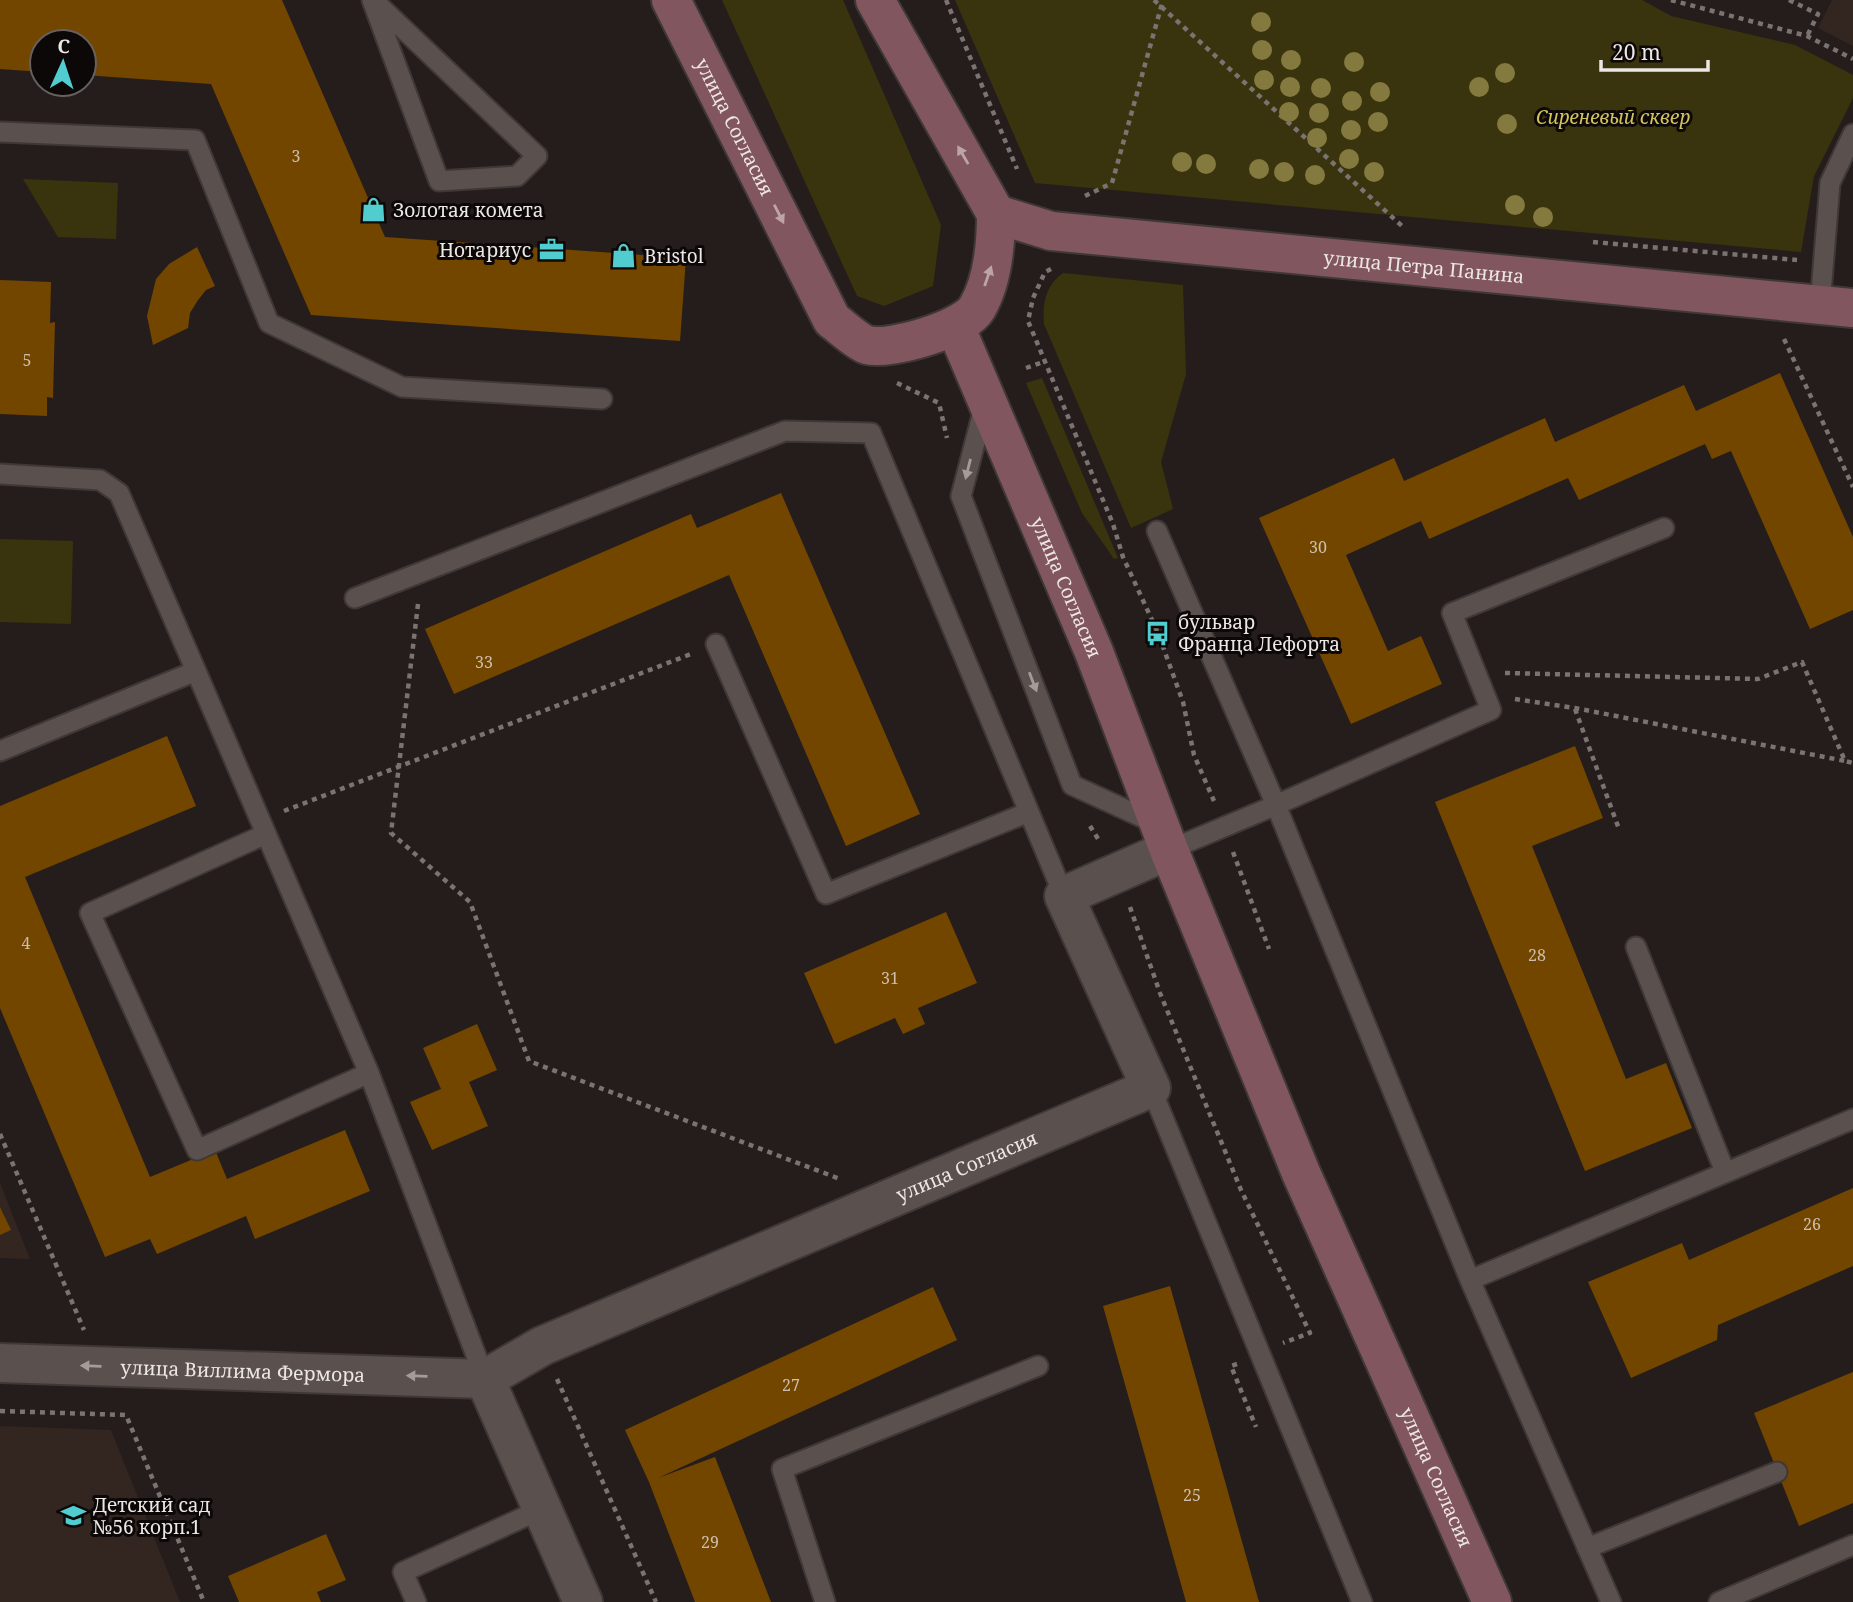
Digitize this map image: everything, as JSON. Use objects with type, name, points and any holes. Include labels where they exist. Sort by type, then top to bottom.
[{"type":"main road","name":"улица Согласия","points":[[671,0],[832,320],[865,344],[888,347],[955,326],[976,310],[996,253],[996,214],[875,0]]},
{"type":"main road","name":"улица Петра Панина","points":[[996,214],[1051,231],[1836,306]]},
{"type":"main road","name":"улица Согласия","points":[[955,326],[985,403],[1094,652],[1165,837],[1301,1173],[1492,1602]]},
{"type":"street","points":[[1152,1088],[1064,896],[1165,837]]},
{"type":"street","name":"улица Согласия","points":[[485,1378],[542,1346],[1152,1088]]},
{"type":"street","name":"улица Виллима Фермора","points":[[0,1363],[485,1378]]},
{"type":"street","points":[[485,1378],[583,1602]]},
{"type":"lane","points":[[372,0],[537,156],[517,176],[439,181],[372,0]]},
{"type":"lane","points":[[0,132],[194,141],[270,323],[402,387],[602,400]]},
{"type":"lane","points":[[1836,306],[1830,183],[1853,134]]},
{"type":"lane","points":[[985,403],[961,496],[1072,785],[1165,837],[1223,827],[1490,710],[1452,613],[1664,527]]},
{"type":"lane","points":[[355,598],[785,431],[871,433],[1064,896]]},
{"type":"lane","points":[[0,474],[100,480],[119,493],[369,1073],[485,1378]]},
{"type":"lane","points":[[1157,531],[1276,805],[1470,1280],[1611,1602]]},
{"type":"lane","points":[[716,644],[826,894],[1029,812]]},
{"type":"lane","points":[[0,751],[197,671]]},
{"type":"lane","points":[[263,827],[90,912],[197,1150],[369,1073]]},
{"type":"lane","points":[[1636,947],[1725,1172]]},
{"type":"lane","points":[[1152,1088],[1362,1602]]},
{"type":"lane","points":[[1470,1280],[1853,1119]]},
{"type":"lane","points":[[825,1602],[782,1469],[1038,1366]]},
{"type":"lane","points":[[1587,1548],[1777,1472]]},
{"type":"lane","points":[[416,1602],[403,1572],[542,1509]]},
{"type":"lane","points":[[1719,1602],[1853,1545]]},
{"type":"path","points":[[946,0],[1018,173]]},
{"type":"path","points":[[1154,0],[1163,3],[1449,270]]},
{"type":"path","points":[[1671,0],[1807,36],[1853,59]]},
{"type":"path","points":[[1789,0],[1818,14],[1807,36]]},
{"type":"path","points":[[1075,233],[1079,198],[1112,183],[1163,3]]},
{"type":"path","points":[[1045,272],[1033,298],[1028,321],[1113,524],[1123,557],[1158,633],[1183,702],[1194,755],[1269,948]]},
{"type":"path","points":[[1779,328],[1853,487]]},
{"type":"path","points":[[1026,368],[1043,362]]},
{"type":"path","points":[[422,572],[391,833],[470,902],[529,1061],[892,1198]]},
{"type":"path","points":[[263,827],[397,768],[716,644]]},
{"type":"path","points":[[1476,673],[1758,678],[1802,662],[1845,761]]},
{"type":"path","points":[[1485,695],[1575,708],[1853,763]]},
{"type":"path","points":[[1575,708],[1619,829]]},
{"type":"path","points":[[0,1134],[126,1415],[204,1602]]},
{"type":"path","points":[[542,1346],[656,1602]]},
{"type":"path","points":[[0,1411],[126,1415]]},
{"type":"shaded area","points":[[1832,0],[1853,0],[1853,46],[1818,28]]},
{"type":"shaded area","points":[[0,1183],[30,1259],[0,1258]]},
{"type":"shaded area","name":"Детский сад №56 корп.1","points":[[0,1426],[111,1430],[180,1602],[0,1602]]},
{"type":"green space","points":[[722,0],[843,0],[941,225],[933,286],[884,306],[857,296]]},
{"type":"green space","name":"Сиреневый сквер","points":[[955,0],[1642,0],[1671,16],[1795,45],[1853,75],[1853,98],[1814,176],[1801,252],[1035,183]]},
{"type":"green space","points":[[23,179],[118,183],[116,239],[58,237]]},
{"type":"green space","points":[[1063,273],[1183,285],[1186,374],[1161,462],[1173,509],[1131,528],[1044,324],[1046,295]]},
{"type":"green space","points":[[1042,378],[1118,558],[1114,559],[1082,513],[1026,383]]},
{"type":"green space","points":[[0,539],[73,541],[71,624],[0,622]]},
{"type":"building","points":[[0,0],[282,0],[385,237],[686,258],[680,341],[311,315],[211,84],[98,76],[98,28],[28,28],[28,71],[0,69]]},
{"type":"building","points":[[197,247],[215,286],[206,290],[198,300],[190,313],[188,328],[153,345],[147,316],[156,279],[169,264]]},
{"type":"building","points":[[0,280],[51,282],[50,323],[55,322],[53,398],[47,397],[47,416],[0,414]]},
{"type":"building","points":[[1780,373],[1853,537],[1853,610],[1810,629],[1731,451],[1712,459],[1705,444],[1579,500],[1568,478],[1429,539],[1421,521],[1346,555],[1388,651],[1421,636],[1442,684],[1351,724],[1259,518],[1394,458],[1404,481],[1545,418],[1555,442],[1684,385],[1696,411]]},
{"type":"building","points":[[781,493],[920,814],[846,846],[729,575],[454,694],[425,629],[691,514],[697,528]]},
{"type":"building","points":[[167,736],[196,806],[25,877],[150,1177],[215,1150],[227,1179],[345,1130],[370,1191],[255,1239],[246,1216],[157,1254],[150,1239],[105,1257],[0,1008],[0,806]]},
{"type":"building","points":[[1575,746],[1603,818],[1532,846],[1626,1079],[1666,1063],[1692,1128],[1585,1171],[1435,802]]},
{"type":"building","points":[[946,912],[977,983],[918,1008],[925,1024],[903,1034],[895,1018],[835,1044],[804,973]]},
{"type":"building","points":[[477,1024],[497,1070],[469,1082],[488,1126],[432,1150],[410,1102],[441,1089],[423,1048]]},
{"type":"building","points":[[1853,1188],[1853,1266],[1718,1325],[1717,1340],[1631,1378],[1588,1282],[1682,1243],[1689,1260]]},
{"type":"building","points":[[0,1207],[11,1230],[0,1235]]},
{"type":"building","points":[[1170,1286],[1259,1602],[1186,1602],[1103,1306]]},
{"type":"building","points":[[933,1287],[957,1340],[658,1478],[715,1457],[771,1602],[695,1602],[649,1482],[625,1430]]},
{"type":"building","points":[[1853,1372],[1853,1503],[1799,1526],[1754,1413]]},
{"type":"building","points":[[326,1534],[346,1580],[317,1592],[321,1602],[239,1602],[228,1576]]},
{"type":"place","name":"Золотая комета","points":[[373,210]]},
{"type":"place","name":"Нотариус","points":[[551,250]]},
{"type":"place","name":"Bristol","points":[[624,256]]},
{"type":"place","name":"бульвар Франца Лефорта","points":[[1158,633]]},
{"type":"place","name":"Детский сад №56 корп.1","points":[[73,1516]]}]
